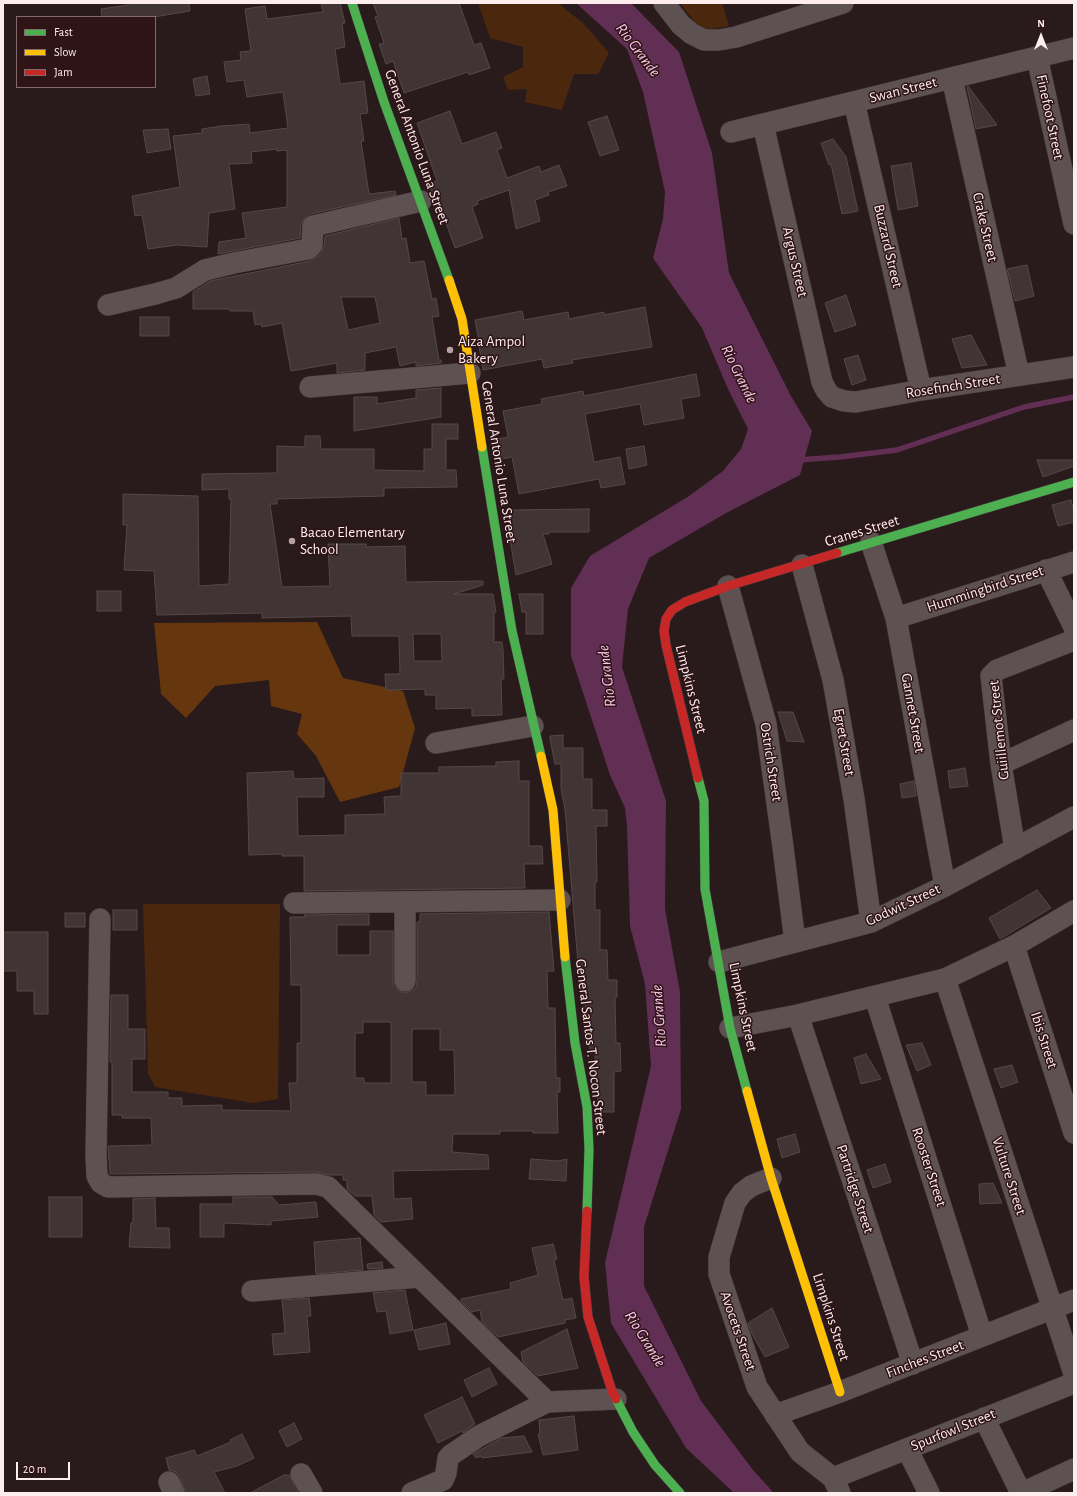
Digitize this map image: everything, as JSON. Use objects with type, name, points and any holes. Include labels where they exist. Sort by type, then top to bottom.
[{"type":"main road","name":"General Antonio Luna Street","points":[[352,3],[384,102],[422,201],[462,319],[512,631],[533,726]]},
{"type":"main road","name":"Cranes Street","points":[[666,619],[672,610],[685,602],[728,586],[870,542],[1074,482]]},
{"type":"main road","name":"Limpkins Street","points":[[666,619],[664,631],[666,645],[704,801],[705,889],[730,1028],[771,1178],[840,1392]]},
{"type":"main road","name":"General Santos T. Nocon Street","points":[[533,726],[553,810],[568,988],[575,1043],[587,1107],[589,1148],[584,1277],[588,1317],[612,1391],[633,1432],[655,1465],[680,1493]]},
{"type":"street","points":[[664,3],[680,25],[692,34],[704,40],[719,40],[736,37],[843,3]]},
{"type":"street","name":"Swan Street","points":[[731,132],[1074,48]]},
{"type":"street","name":"Finefoot Street","points":[[1037,57],[1074,224]]},
{"type":"street","name":"Crake Street","points":[[952,78],[1019,375]]},
{"type":"street","name":"Buzzard Street","points":[[854,102],[920,390]]},
{"type":"street","name":"Argus Street","points":[[763,124],[822,382],[832,397]]},
{"type":"street","points":[[108,305],[176,288],[204,270],[308,249],[312,245],[313,226],[422,201]]},
{"type":"street","name":"Rosefinch Street","points":[[832,397],[844,401],[856,402],[920,390],[1074,367]]},
{"type":"street","points":[[310,387],[470,372]]},
{"type":"street","name":"Gannet Street","points":[[870,542],[896,618],[944,886]]},
{"type":"street","name":"Hummingbird Street","points":[[896,618],[1074,562]]},
{"type":"street","name":"Egret Street","points":[[802,564],[832,680],[854,799],[871,922]]},
{"type":"street","points":[[1046,570],[1074,627]]},
{"type":"street","name":"Ostrich Street","points":[[728,586],[766,724],[795,942]]},
{"type":"street","name":"Guiillemot Street","points":[[1015,850],[1001,764],[991,676],[997,670],[1074,640]]},
{"type":"street","points":[[436,743],[533,726]]},
{"type":"street","points":[[1001,764],[1074,730]]},
{"type":"street","name":"Godwit Street","points":[[719,962],[871,922],[1015,850],[1074,817]]},
{"type":"street","points":[[294,903],[560,900]]},
{"type":"street","points":[[405,902],[405,982]]},
{"type":"street","points":[[730,1028],[798,1015],[945,979],[1014,946],[1074,910]]},
{"type":"street","points":[[100,919],[96,1154],[97,1176],[101,1183],[108,1187],[316,1184],[328,1187],[548,1402]]},
{"type":"street","name":"Ibis Street","points":[[1014,946],[1074,1133]]},
{"type":"street","name":"Vulture Street","points":[[945,979],[1074,1374]]},
{"type":"street","name":"Rooster Street","points":[[875,997],[982,1336]]},
{"type":"street","name":"Partridge Street","points":[[798,1015],[913,1364]]},
{"type":"street","name":"Avocets Street","points":[[771,1178],[751,1186],[742,1193],[735,1202],[720,1249],[718,1265],[722,1284],[757,1387],[800,1452],[836,1485]]},
{"type":"street","points":[[252,1291],[419,1277]]},
{"type":"street","name":"Finches Street","points":[[775,1415],[913,1364],[1074,1300]]},
{"type":"street","name":"Spurfowl Street","points":[[836,1485],[907,1448],[1074,1383]]},
{"type":"street","points":[[412,1493],[443,1480],[446,1473],[448,1458],[479,1436],[548,1402],[616,1399]]},
{"type":"street","points":[[984,1418],[1022,1493],[1074,1469]]},
{"type":"street","points":[[907,1448],[929,1493]]},
{"type":"street","points":[[301,1474],[312,1493]]},
{"type":"shaded area","points":[[478,3],[558,3],[584,24],[609,53],[598,74],[574,74],[562,110],[525,102],[527,89],[508,90],[503,77],[523,67],[523,47],[490,38]]},
{"type":"shaded area","points":[[680,3],[722,3],[729,26],[701,30]]},
{"type":"shaded area","points":[[317,622],[343,678],[403,691],[415,728],[399,787],[340,802],[316,756],[297,734],[302,714],[271,706],[269,680],[215,686],[186,718],[161,694],[154,623]]},
{"type":"shaded area","points":[[143,904],[280,904],[278,1099],[253,1103],[155,1087],[148,1073]]},
{"type":"water","name":"Rio Grande","points":[[576,3],[631,3],[679,52],[712,153],[729,273],[791,396],[812,431],[800,475],[726,513],[649,558],[628,609],[622,667],[666,801],[665,909],[680,992],[681,1109],[644,1227],[644,1286],[701,1401],[753,1470],[774,1493],[734,1493],[686,1448],[611,1323],[605,1263],[651,1066],[645,984],[630,926],[625,808],[610,775],[571,656],[571,588],[590,556],[689,496],[723,471],[741,449],[748,429],[728,389],[702,328],[653,258],[663,219],[665,192],[643,92],[627,49]]},
{"type":"building","points":[[128,3],[189,3],[190,11],[156,17],[102,16],[101,9],[128,5]]},
{"type":"building","points":[[321,3],[340,3],[345,23],[342,24],[345,47],[335,49],[340,84],[364,81],[368,113],[360,114],[364,141],[361,141],[369,194],[395,191],[396,195],[310,214],[304,219],[301,225],[300,238],[218,254],[219,242],[246,238],[242,213],[287,207],[287,150],[277,151],[277,149],[251,152],[252,163],[229,164],[235,209],[209,213],[207,247],[177,245],[148,249],[142,215],[135,216],[132,196],[180,187],[173,136],[202,133],[202,129],[221,126],[249,124],[250,133],[288,128],[283,92],[247,97],[244,80],[227,82],[224,62],[241,60],[240,52],[251,51],[245,9],[265,6],[267,19],[323,12]]},
{"type":"building","points":[[373,3],[459,3],[474,45],[481,43],[490,68],[469,75],[468,72],[404,93],[393,61],[386,64],[379,44],[384,43],[375,17],[378,16]]},
{"type":"building","points":[[207,76],[210,94],[196,96],[193,79]]},
{"type":"building","points":[[968,86],[997,125],[976,129]]},
{"type":"building","points":[[450,111],[462,144],[496,132],[502,148],[497,150],[507,178],[539,166],[541,172],[559,165],[567,186],[548,192],[549,195],[535,200],[540,221],[516,229],[509,190],[477,201],[478,204],[472,207],[483,238],[455,248],[444,217],[441,217],[429,184],[437,181],[417,123]]},
{"type":"building","points":[[607,116],[619,150],[600,156],[588,122]]},
{"type":"building","points":[[168,129],[171,149],[147,153],[143,130]]},
{"type":"building","points":[[833,139],[846,157],[858,211],[842,214],[831,164],[829,165],[821,143]]},
{"type":"building","points":[[911,163],[918,206],[898,210],[891,166]]},
{"type":"building","points":[[399,218],[402,239],[406,238],[410,263],[424,261],[432,299],[436,298],[439,316],[432,317],[439,360],[441,360],[441,363],[416,366],[416,362],[400,366],[396,347],[365,353],[365,370],[337,373],[337,363],[291,371],[282,323],[262,327],[261,324],[255,325],[253,311],[230,311],[230,309],[193,309],[193,292],[210,281],[310,261],[321,253],[324,246],[325,236]],"holes":[[[341,297],[375,297],[380,323],[348,330]]]},
{"type":"building","points":[[1027,265],[1034,296],[1015,301],[1007,269]]},
{"type":"building","points":[[846,295],[856,325],[835,332],[825,303]]},
{"type":"building","points":[[645,307],[652,347],[572,360],[573,363],[544,368],[542,359],[483,370],[475,320],[522,311],[524,320],[568,312],[569,319],[604,312],[604,315]]},
{"type":"building","points":[[140,317],[169,317],[169,336],[140,336]]},
{"type":"building","points":[[971,335],[987,365],[962,368],[952,339]]},
{"type":"building","points":[[858,355],[866,380],[852,385],[844,359]]},
{"type":"building","points":[[696,374],[700,396],[681,399],[684,418],[644,425],[640,404],[585,414],[594,462],[620,457],[625,484],[601,488],[599,479],[519,494],[512,457],[502,459],[498,439],[508,437],[503,411],[542,404],[541,399],[583,391],[584,396]]},
{"type":"building","points":[[441,388],[441,417],[354,431],[354,397],[377,397],[377,404],[416,398],[416,390]]},
{"type":"building","points":[[432,424],[458,424],[458,439],[446,439],[446,470],[456,470],[457,487],[384,488],[384,496],[277,499],[277,504],[270,504],[282,587],[330,586],[328,544],[366,544],[366,547],[405,546],[406,582],[483,581],[483,585],[454,594],[493,594],[496,612],[494,612],[494,642],[502,642],[503,650],[504,679],[501,679],[502,715],[472,716],[472,708],[436,709],[436,695],[425,695],[425,689],[386,690],[385,674],[400,674],[399,636],[352,636],[351,616],[262,618],[262,613],[157,615],[154,571],[124,570],[127,525],[123,525],[123,494],[198,496],[199,586],[229,584],[231,499],[229,499],[229,489],[202,490],[202,474],[277,473],[277,446],[305,447],[305,436],[320,436],[321,449],[374,449],[374,470],[424,471],[424,449],[432,449]],"holes":[[[413,634],[441,634],[442,661],[414,661]]]},
{"type":"building","points":[[644,446],[647,465],[629,469],[626,449]]},
{"type":"building","points":[[1037,460],[1074,460],[1074,466],[1043,477]]},
{"type":"building","points":[[1071,500],[1074,512],[1074,522],[1058,526],[1052,505]]},
{"type":"building","points":[[589,509],[589,532],[549,532],[549,534],[543,534],[552,564],[516,575],[509,533],[509,510]]},
{"type":"building","points":[[97,591],[121,591],[121,611],[97,611]]},
{"type":"building","points":[[519,594],[543,594],[543,634],[526,634],[526,612],[522,612]]},
{"type":"building","points":[[778,712],[793,712],[804,742],[787,741]]},
{"type":"building","points":[[563,735],[563,748],[583,748],[583,779],[592,779],[592,810],[607,810],[607,826],[596,826],[597,882],[595,882],[595,910],[600,910],[600,950],[607,950],[608,980],[617,980],[617,997],[615,997],[616,1043],[620,1043],[621,1071],[614,1072],[614,1112],[600,1112],[595,1083],[595,1052],[590,1053],[589,1031],[586,1031],[585,998],[582,999],[580,987],[565,809],[561,789],[561,764],[555,764],[550,739],[550,736]]},
{"type":"building","points":[[519,761],[519,781],[529,781],[529,846],[542,846],[543,864],[524,864],[525,888],[304,891],[304,856],[282,856],[282,854],[249,855],[247,773],[293,771],[294,779],[324,778],[324,797],[297,797],[298,836],[345,835],[345,815],[385,814],[384,797],[401,796],[401,773],[439,773],[439,767],[496,766],[496,762]]},
{"type":"building","points":[[965,768],[968,786],[950,788],[948,771]]},
{"type":"building","points":[[914,781],[916,796],[902,798],[900,784]]},
{"type":"building","points":[[1037,890],[1051,908],[1000,939],[989,918]]},
{"type":"building","points":[[113,910],[137,910],[137,930],[113,930]]},
{"type":"building","points":[[549,912],[554,971],[547,971],[548,1008],[555,1008],[556,1078],[560,1078],[560,1092],[557,1092],[558,1133],[500,1131],[500,1134],[453,1134],[452,1152],[488,1155],[489,1169],[393,1171],[394,1199],[411,1198],[413,1219],[381,1222],[374,1215],[372,1196],[355,1196],[347,1189],[347,1180],[343,1180],[343,1175],[329,1175],[316,1172],[110,1174],[108,1146],[152,1145],[151,1118],[122,1118],[122,1115],[112,1115],[112,1062],[110,1062],[111,995],[128,995],[128,1029],[145,1029],[145,1059],[132,1059],[132,1092],[168,1092],[168,1098],[182,1098],[182,1106],[222,1105],[222,1110],[291,1111],[289,1083],[297,1083],[297,1043],[301,1043],[301,985],[291,985],[290,917],[305,917],[304,915],[369,914],[369,925],[337,925],[337,955],[370,955],[370,931],[393,931],[394,987],[405,993],[416,987],[417,922],[420,922],[420,914]],"holes":[[[363,1022],[391,1022],[391,1083],[364,1083],[364,1078],[355,1078],[355,1033],[363,1033]],[[412,1029],[440,1029],[440,1050],[454,1050],[455,1095],[426,1095],[426,1082],[412,1082]]]},
{"type":"building","points":[[65,913],[85,913],[85,927],[65,927]]},
{"type":"building","points":[[3,932],[48,932],[48,1014],[34,1014],[34,991],[17,991],[17,971],[3,971]]},
{"type":"building","points":[[922,1043],[931,1065],[917,1071],[906,1045]]},
{"type":"building","points":[[866,1054],[881,1079],[861,1084],[854,1058]]},
{"type":"building","points":[[1012,1065],[1018,1082],[1001,1088],[994,1069]]},
{"type":"building","points":[[795,1134],[800,1152],[782,1158],[777,1139]]},
{"type":"building","points":[[531,1159],[558,1161],[567,1159],[566,1181],[529,1179]]},
{"type":"building","points":[[885,1164],[891,1182],[873,1188],[867,1170]]},
{"type":"building","points":[[993,1183],[1002,1203],[980,1204],[979,1184]]},
{"type":"building","points":[[49,1197],[82,1197],[82,1237],[49,1237]]},
{"type":"building","points":[[233,1197],[272,1197],[279,1205],[316,1202],[318,1217],[271,1221],[271,1225],[224,1223],[224,1237],[200,1237],[200,1204],[233,1204]]},
{"type":"building","points":[[155,1198],[156,1228],[169,1228],[170,1248],[129,1247],[131,1223],[133,1223],[133,1199]]},
{"type":"building","points":[[360,1238],[363,1270],[316,1274],[314,1242]]},
{"type":"building","points":[[553,1244],[557,1259],[554,1260],[563,1300],[572,1298],[576,1318],[565,1320],[565,1323],[498,1337],[482,1322],[480,1310],[472,1312],[461,1301],[461,1299],[511,1289],[510,1283],[538,1275],[532,1248]]},
{"type":"building","points":[[382,1262],[383,1268],[368,1269],[367,1264]]},
{"type":"building","points":[[405,1290],[413,1330],[390,1334],[386,1311],[377,1312],[373,1293]]},
{"type":"building","points":[[309,1298],[311,1316],[307,1316],[310,1352],[274,1355],[272,1334],[285,1333],[282,1300]]},
{"type":"building","points":[[772,1308],[789,1347],[765,1357],[752,1334],[748,1323]]},
{"type":"building","points":[[446,1323],[450,1344],[419,1350],[414,1330]]},
{"type":"building","points":[[567,1329],[578,1368],[538,1376],[523,1362],[521,1352]]},
{"type":"building","points":[[489,1368],[497,1384],[472,1397],[464,1380]]},
{"type":"building","points":[[462,1397],[475,1424],[463,1433],[462,1431],[438,1443],[424,1415]]},
{"type":"building","points":[[574,1416],[578,1450],[543,1455],[538,1434],[540,1433],[539,1420]]},
{"type":"building","points":[[294,1423],[302,1439],[287,1447],[279,1431]]},
{"type":"building","points":[[242,1434],[254,1458],[237,1466],[214,1472],[225,1493],[186,1493],[180,1477],[176,1472],[169,1470],[166,1458],[194,1450],[197,1456],[231,1442],[230,1440]]},
{"type":"building","points":[[524,1436],[532,1452],[482,1458],[481,1456],[476,1458],[473,1454],[501,1438]]},
{"type":"building","points":[[284,1475],[289,1475],[298,1493],[250,1493]]},
{"type":"waterway","points":[[797,460],[840,457],[897,450],[1024,407],[1074,397]]},
{"type":"traffic: fast","points":[[352,3],[384,102],[449,280]]},
{"type":"traffic: fast","points":[[482,447],[512,631],[541,756]]},
{"type":"traffic: fast","points":[[837,553],[1074,482]]},
{"type":"traffic: fast","points":[[698,778],[704,801],[705,889],[730,1028],[747,1091]]},
{"type":"traffic: fast","points":[[565,957],[575,1043],[587,1107],[589,1149],[587,1211]]},
{"type":"traffic: fast","points":[[616,1399],[633,1432],[655,1465],[680,1493]]},
{"type":"traffic: slow","points":[[449,280],[462,319],[482,447]]},
{"type":"traffic: slow","points":[[541,756],[553,810],[565,957]]},
{"type":"traffic: slow","points":[[747,1091],[771,1178],[840,1392]]},
{"type":"traffic: jam","points":[[698,778],[666,645],[664,631],[666,619],[672,610],[685,602],[728,586],[837,553]]},
{"type":"traffic: jam","points":[[587,1211],[584,1277],[588,1317],[612,1391],[616,1399]]},
{"type":"place","name":"Aiza Ampol Bakery","points":[[450,350]]},
{"type":"place","name":"Bacao Elementary School","points":[[292,541]]}]
